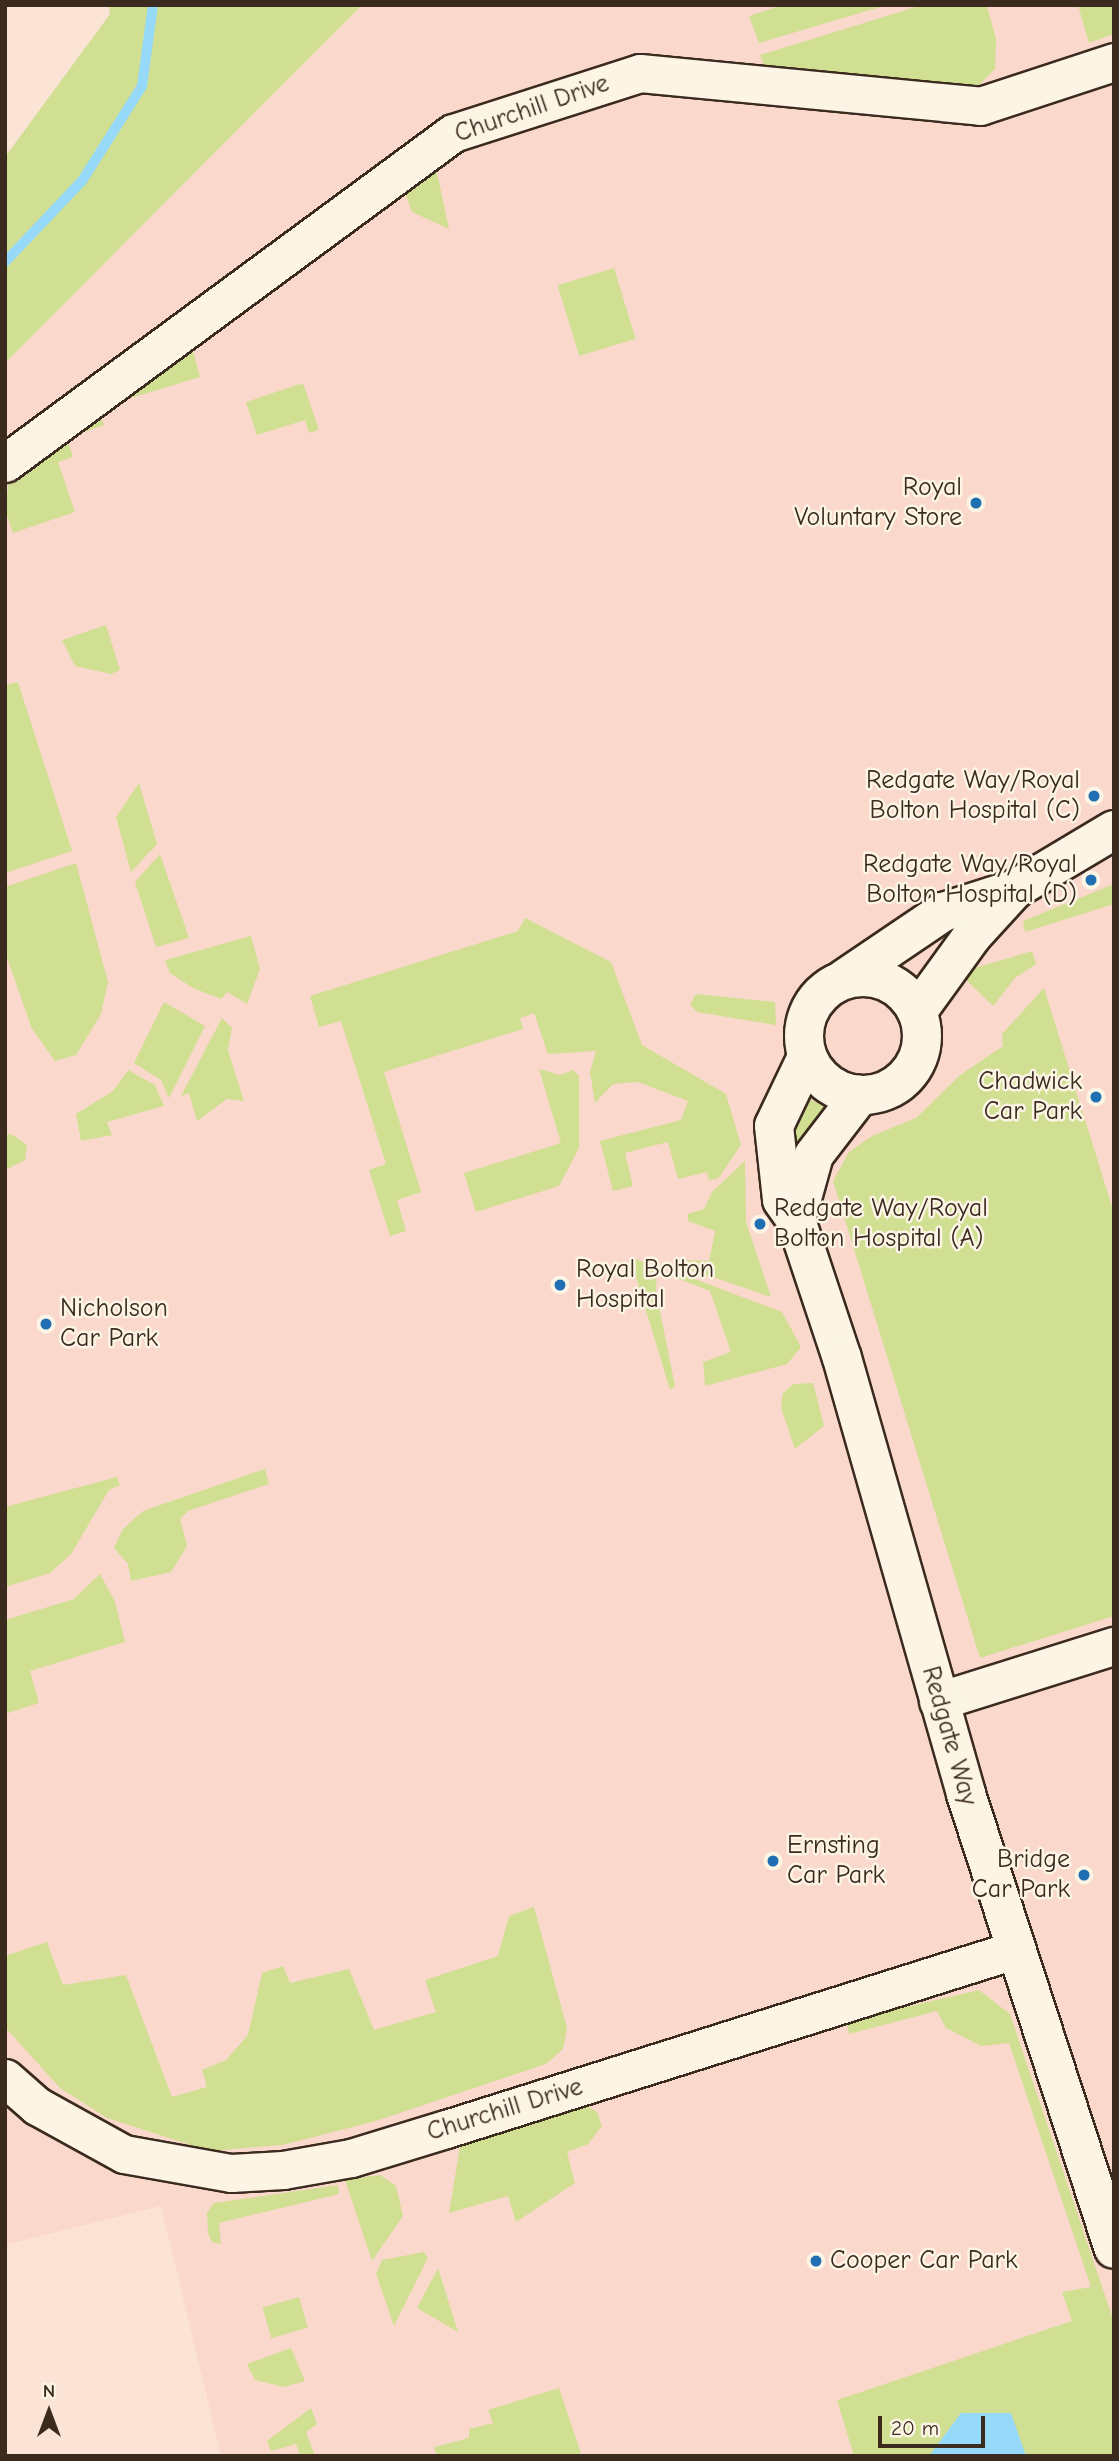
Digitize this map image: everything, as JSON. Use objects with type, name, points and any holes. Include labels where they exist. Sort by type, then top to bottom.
[{"type":"street","name":"Churchill Drive","points":[[5,463],[453,133],[640,73],[980,106],[1114,62]]},
{"type":"street","name":"Redgate Way","points":[[1114,830],[1015,888],[943,912],[813,1003],[803,1039],[807,1057],[774,1126],[782,1200],[796,1220],[842,1358],[938,1701],[1014,1950],[1114,2249]]},
{"type":"street","name":"Redgate Way","points":[[918,1012],[972,936],[1015,888]]},
{"type":"street","points":[[807,1057],[828,1084],[860,1096],[889,1089],[911,1070],[920,1053],[918,1012],[908,997],[879,979],[844,979]]},
{"type":"street","points":[[796,1220],[814,1155],[860,1096]]},
{"type":"street","points":[[938,1701],[1114,1646]]},
{"type":"street","name":"Churchill Drive","points":[[5,2078],[37,2106],[124,2154],[231,2173],[283,2170],[434,2133],[1014,1950]]},
{"type":"shaded area","name":"Royal Bolton Hospital","points":[[362,5],[1114,5],[1114,2456],[221,2456],[161,2206],[5,2245],[5,363]]},
{"type":"green space","points":[[109,5],[362,5],[5,363],[5,157],[110,14]]},
{"type":"green space","points":[[783,5],[887,5],[759,43],[749,16]]},
{"type":"green space","points":[[922,5],[987,6],[996,39],[995,69],[977,87],[765,68],[760,55]]},
{"type":"green space","points":[[1078,5],[1114,5],[1114,34],[1089,43]]},
{"type":"green space","points":[[436,168],[449,229],[412,212],[406,196],[415,180]]},
{"type":"green space","points":[[614,268],[636,339],[579,356],[558,285]]},
{"type":"green space","points":[[191,343],[200,377],[98,408],[104,425],[67,438],[73,457],[58,462],[75,512],[13,533],[5,510],[10,472],[95,407]]},
{"type":"green space","points":[[303,383],[319,430],[309,433],[305,420],[257,435],[246,402]]},
{"type":"green space","points":[[106,625],[120,670],[111,674],[75,666],[62,640]]},
{"type":"green space","points":[[18,682],[72,851],[5,873],[5,685]]},
{"type":"green space","points":[[139,783],[157,844],[131,872],[116,817]]},
{"type":"green space","points":[[160,854],[189,938],[156,947],[135,882]]},
{"type":"green space","points":[[76,863],[108,982],[101,1014],[76,1055],[55,1061],[32,1029],[5,952],[5,887]]},
{"type":"green space","points":[[1114,884],[1114,904],[1025,932],[1023,921]]},
{"type":"green space","points":[[525,918],[611,962],[642,1045],[726,1094],[741,1145],[718,1179],[709,1180],[707,1172],[678,1179],[668,1142],[625,1153],[633,1186],[613,1191],[600,1141],[681,1120],[688,1101],[638,1082],[613,1084],[595,1103],[590,1072],[596,1051],[548,1054],[534,1013],[520,1018],[523,1029],[384,1072],[421,1192],[397,1200],[406,1231],[390,1236],[369,1170],[386,1164],[341,1021],[319,1027],[310,996],[518,931]]},
{"type":"green space","points":[[251,936],[260,969],[247,1004],[227,992],[221,999],[193,988],[170,973],[165,960]]},
{"type":"green space","points":[[1032,951],[1036,964],[1015,978],[993,1006],[966,980],[975,968]]},
{"type":"green space","points":[[1044,988],[1114,1213],[1114,1616],[980,1658],[833,1181],[849,1152],[872,1136],[916,1118],[959,1076],[1003,1046],[1002,1034]]},
{"type":"green space","points":[[696,994],[775,1002],[776,1025],[697,1012],[690,1004]]},
{"type":"green space","points":[[164,1002],[205,1026],[169,1098],[161,1080],[134,1063]]},
{"type":"green space","points":[[222,1018],[232,1028],[228,1050],[244,1101],[227,1099],[197,1121],[189,1093],[181,1096]]},
{"type":"green space","points":[[539,1069],[560,1075],[573,1070],[579,1076],[579,1148],[559,1186],[476,1212],[464,1173],[561,1143]]},
{"type":"green space","points":[[128,1070],[155,1085],[164,1106],[107,1122],[112,1135],[81,1141],[76,1114],[113,1091]]},
{"type":"green space","points":[[806,1097],[829,1109],[795,1160],[791,1134]]},
{"type":"green space","points":[[11,1134],[27,1145],[25,1160],[5,1170],[5,1135]]},
{"type":"green space","points":[[745,1161],[746,1222],[771,1297],[680,1266],[680,1260],[709,1261],[715,1231],[688,1221],[688,1214],[704,1209],[712,1192]]},
{"type":"green space","points":[[630,1257],[657,1267],[656,1291],[675,1386],[670,1390]]},
{"type":"green space","points":[[679,1273],[782,1312],[801,1347],[787,1364],[705,1386],[703,1362],[731,1352],[710,1291],[679,1279]]},
{"type":"green space","points":[[813,1383],[824,1426],[795,1449],[781,1408],[783,1393],[794,1384]]},
{"type":"green space","points":[[265,1469],[269,1484],[188,1511],[180,1519],[187,1546],[171,1572],[131,1581],[128,1564],[114,1548],[123,1529],[143,1511]]},
{"type":"green space","points":[[117,1477],[120,1485],[109,1490],[71,1554],[50,1573],[5,1587],[5,1507]]},
{"type":"green space","points":[[100,1574],[115,1602],[125,1642],[30,1671],[39,1703],[5,1714],[5,1620],[74,1599]]},
{"type":"green space","points":[[534,1907],[567,2028],[563,2049],[546,2064],[376,2121],[282,2145],[210,2151],[107,2118],[60,2088],[5,2027],[5,1956],[47,1942],[63,1985],[126,1975],[172,2097],[207,2087],[202,2070],[226,2060],[248,2035],[262,1973],[283,1966],[290,1983],[349,1969],[374,2030],[436,2012],[425,1980],[498,1956],[509,1916]]},
{"type":"green space","points":[[979,1990],[1010,2014],[1114,2322],[1114,2456],[854,2456],[837,2400],[1072,2321],[1062,2292],[1091,2287],[1009,2043],[981,2046],[946,2028],[937,2011],[849,2034],[846,2021]]},
{"type":"green space","points":[[585,2105],[597,2112],[602,2126],[588,2144],[567,2152],[575,2183],[516,2222],[508,2196],[449,2213],[460,2146]]},
{"type":"green space","points":[[380,2175],[396,2186],[403,2216],[372,2261],[345,2180]]},
{"type":"green space","points":[[338,2185],[339,2194],[219,2223],[221,2244],[212,2242],[208,2233],[207,2213],[214,2203]]},
{"type":"green space","points":[[424,2252],[428,2258],[394,2326],[376,2274],[382,2260]]},
{"type":"green space","points":[[438,2268],[458,2332],[417,2308]]},
{"type":"green space","points":[[299,2297],[308,2328],[271,2338],[262,2307]]},
{"type":"green space","points":[[291,2348],[305,2381],[284,2387],[255,2380],[247,2364]]},
{"type":"green space","points":[[559,2388],[582,2456],[437,2456],[434,2447],[469,2438],[469,2429],[493,2423],[488,2410]]},
{"type":"green space","points":[[311,2408],[317,2424],[306,2432],[315,2456],[300,2456],[296,2444],[271,2451],[267,2441]]},
{"type":"water","points":[[961,2413],[1011,2413],[1026,2456],[929,2456]]},
{"type":"waterway","points":[[5,262],[82,181],[142,86],[153,5]]},
{"type":"place","name":"Royal Voluntary Store","points":[[976,503]]},
{"type":"place","name":"Redgate Way/Royal Bolton Hospital (C)","points":[[1094,796]]},
{"type":"place","name":"Redgate Way/Royal Bolton Hospital (D)","points":[[1091,880]]},
{"type":"place","name":"Chadwick Car Park","points":[[1096,1097]]},
{"type":"place","name":"Redgate Way/Royal Bolton Hospital (A)","points":[[760,1224]]},
{"type":"place","name":"Royal Bolton Hospital","points":[[560,1285]]},
{"type":"place","name":"Nicholson Car Park","points":[[46,1324]]},
{"type":"place","name":"Ernsting Car Park","points":[[773,1861]]},
{"type":"place","name":"Bridge Car Park","points":[[1084,1875]]},
{"type":"place","name":"Cooper Car Park","points":[[816,2261]]}]
